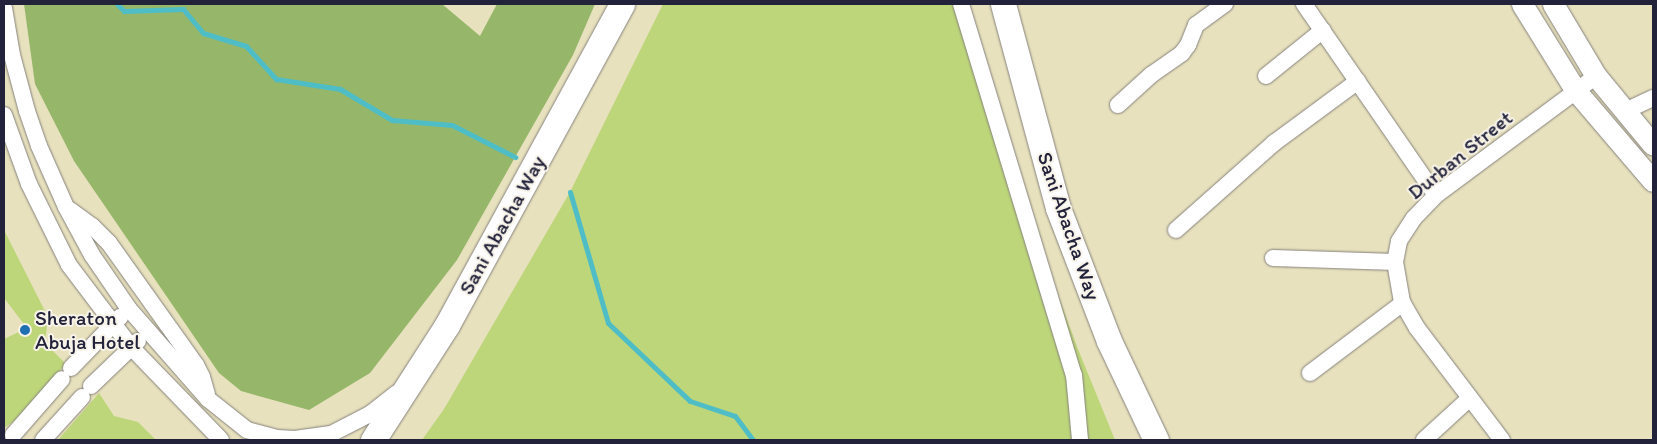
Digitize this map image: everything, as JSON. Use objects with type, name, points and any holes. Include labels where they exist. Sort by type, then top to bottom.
[{"type":"highway","name":"Sani Abacha Way","points":[[373,440],[448,325],[622,4]]},
{"type":"highway","name":"Sani Abacha Way","points":[[1003,4],[1058,208],[1109,341],[1156,440]]},
{"type":"main road","points":[[1553,4],[1596,76],[1653,145]]},
{"type":"main road","points":[[1528,6],[1576,91],[1653,181]]},
{"type":"street","points":[[961,4],[1074,375],[1080,440]]},
{"type":"street","points":[[1118,104],[1151,75],[1182,53],[1188,45],[1196,25],[1225,4]]},
{"type":"street","points":[[1304,4],[1436,195]]},
{"type":"street","points":[[4,8],[8,56],[36,137],[66,207],[92,255],[129,309],[147,332],[208,399],[247,430],[277,438],[295,439],[331,434],[370,414],[410,383]]},
{"type":"street","points":[[1266,76],[1323,30]]},
{"type":"street","name":"Durban Street","points":[[1502,440],[1417,328],[1403,303],[1395,262],[1399,241],[1414,218],[1436,195],[1596,76]]},
{"type":"street","points":[[1176,230],[1274,143],[1358,81]]},
{"type":"street","points":[[1626,111],[1653,98]]},
{"type":"street","points":[[4,115],[29,184],[69,265],[131,347],[220,440]]},
{"type":"street","points":[[66,207],[92,226],[114,250],[196,365],[202,377],[208,399]]},
{"type":"street","points":[[1273,258],[1395,262]]},
{"type":"street","points":[[1310,374],[1403,303]]},
{"type":"street","points":[[12,436],[67,373],[129,309]]},
{"type":"street","points":[[43,440],[87,392],[147,332]]},
{"type":"street","points":[[1424,440],[1470,398]]},
{"type":"green space","points":[[24,4],[442,4],[480,36],[497,4],[595,4],[573,55],[457,260],[370,373],[309,410],[241,391],[219,373],[74,161],[35,84]]},
{"type":"green space","points":[[663,4],[961,4],[975,72],[1078,349],[1115,440],[422,440],[444,409],[570,192]]},
{"type":"green space","points":[[4,230],[48,317],[45,343],[66,364],[14,421],[4,428],[4,339],[27,328],[4,298]]},
{"type":"green space","points":[[99,393],[114,416],[138,422],[156,440],[58,440]]},
{"type":"waterway","points":[[117,4],[124,11],[183,9],[203,33],[246,46],[276,79],[340,89],[392,120],[452,125],[515,157]]},
{"type":"waterway","points":[[570,192],[608,323],[690,401],[735,416],[753,440]]},
{"type":"place","name":"Sheraton Abuja Hotel","points":[[25,330]]}]
